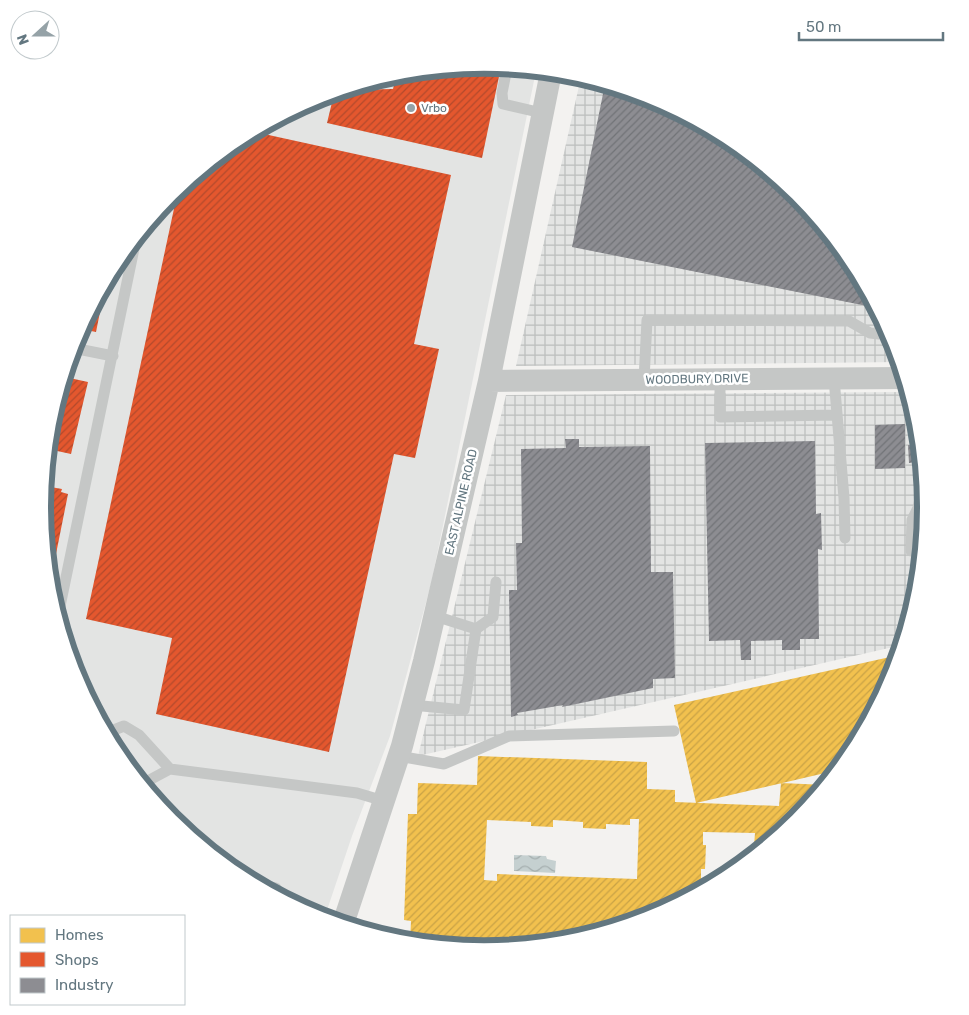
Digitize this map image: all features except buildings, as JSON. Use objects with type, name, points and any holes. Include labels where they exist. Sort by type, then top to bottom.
[{"type":"street","name":"EAST ALPINE ROAD","points":[[345,918],[398,756],[434,616],[488,381],[549,79]]},
{"type":"street","name":"WOODBURY DRIVE","points":[[488,381],[898,378]]},
{"type":"lane","points":[[506,75],[502,93],[503,104],[542,113]]},
{"type":"lane","points":[[60,590],[113,356],[133,255]]},
{"type":"lane","points":[[644,380],[647,320],[849,321],[870,333],[879,334],[880,332]]},
{"type":"lane","points":[[81,350],[113,356]]},
{"type":"lane","points":[[720,378],[720,417],[837,415]]},
{"type":"lane","points":[[834,378],[844,498],[845,538]]},
{"type":"lane","points":[[911,551],[912,520],[918,508]]},
{"type":"lane","points":[[412,705],[464,710],[476,629],[493,617],[496,582]]},
{"type":"lane","points":[[434,616],[476,629]]},
{"type":"lane","points":[[113,730],[124,726],[139,735],[170,769]]},
{"type":"lane","points":[[398,756],[444,764],[509,736],[674,731]]},
{"type":"lane","points":[[149,780],[170,769],[357,794],[384,801]]},
{"type":"shaded area","points":[[484,74],[535,77],[431,584],[390,736],[352,836],[327,911],[268,883],[221,851],[178,814],[124,748],[96,699],[74,647],[66,620],[55,564],[51,508],[52,479],[55,451],[66,395],[84,342],[109,291],[124,267],[178,201],[244,147],[268,132],[319,107],[372,89],[428,78],[456,75]]},
{"type":"shaded area","points":[[579,85],[624,97],[676,119],[725,147],[770,182],[810,222],[845,267],[873,316],[893,362],[516,366]]},
{"type":"shaded area","points":[[902,392],[914,451],[918,508],[914,564],[903,620],[895,647],[418,756],[506,395]]},
{"type":"water","points":[[514,855],[546,856],[547,859],[556,861],[555,873],[514,871]]},
{"type":"place","name":"Vrbo","points":[[411,108]]}]
